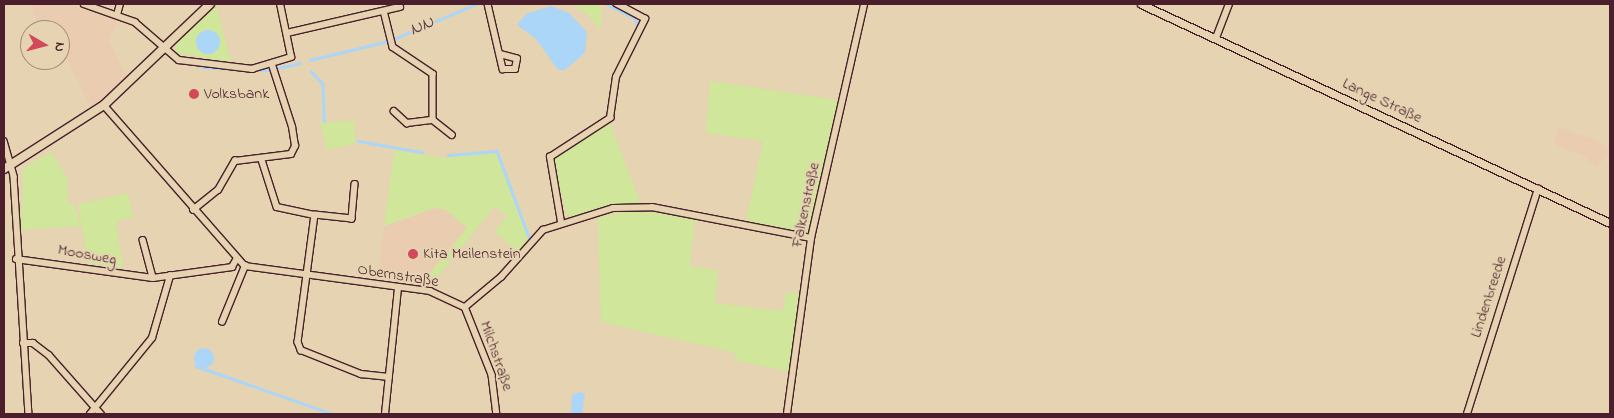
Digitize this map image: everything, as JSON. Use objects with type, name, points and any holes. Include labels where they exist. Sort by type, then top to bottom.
[{"type":"main road","points":[[7,167],[104,105],[210,4]]},
{"type":"street","points":[[84,4],[117,14],[145,29],[179,60],[195,64],[252,69],[272,65],[291,57],[280,4]]},
{"type":"street","points":[[117,14],[120,4]]},
{"type":"street","points":[[488,4],[490,27],[502,55]]},
{"type":"street","points":[[561,222],[550,157],[610,118],[616,77],[646,19],[617,4]]},
{"type":"street","name":"Falkenstraße","points":[[787,414],[812,238],[864,4]]},
{"type":"street","name":"Lange Straße","points":[[1141,4],[1610,223]]},
{"type":"street","points":[[1216,38],[1229,4]]},
{"type":"street","points":[[287,34],[400,7]]},
{"type":"street","points":[[384,11],[393,47],[433,74],[433,120]]},
{"type":"street","points":[[262,160],[291,154],[295,146],[272,65]]},
{"type":"street","name":"Obernstraße","points":[[104,105],[192,210],[236,260],[245,266],[306,276],[430,291],[465,307]]},
{"type":"street","points":[[394,111],[407,123],[433,120],[452,135]]},
{"type":"street","points":[[4,141],[29,414]]},
{"type":"street","points":[[192,210],[218,190],[236,161],[256,155],[262,160],[277,207],[315,216],[352,219],[355,184]]},
{"type":"street","name":"Lindenbreede","points":[[1467,414],[1538,189]]},
{"type":"street","points":[[465,307],[502,277],[534,237],[561,222],[634,206],[812,238]]},
{"type":"street","points":[[315,216],[297,335],[301,350],[360,374],[389,377]]},
{"type":"street","points":[[144,240],[153,278]]},
{"type":"street","name":"Moosweg","points":[[16,259],[153,278],[232,266],[236,260]]},
{"type":"street","points":[[222,322],[245,266]]},
{"type":"street","points":[[90,414],[152,338],[170,276]]},
{"type":"street","points":[[385,414],[398,288]]},
{"type":"street","name":"Milchstraße","points":[[465,307],[492,375],[497,414]]},
{"type":"street","points":[[23,342],[32,343],[49,355],[101,414]]},
{"type":"shaded area","points":[[31,4],[68,4],[118,20],[109,41],[126,76],[103,99],[90,107],[70,65],[70,20],[37,20]]},
{"type":"shaded area","points":[[1559,127],[1600,142],[1610,152],[1596,167],[1588,163],[1589,158],[1554,144]]},
{"type":"shaded area","name":"Kita Meilenstein","points":[[435,208],[446,210],[467,228],[420,285],[378,280],[384,226]]},
{"type":"green space","points":[[216,4],[231,62],[175,53],[176,42]]},
{"type":"green space","points":[[571,4],[601,4],[601,30],[586,13]]},
{"type":"green space","points":[[710,81],[838,100],[811,225],[802,231],[746,221],[763,141],[706,133]]},
{"type":"green space","points":[[355,121],[355,144],[327,150],[320,122]]},
{"type":"green space","points":[[610,123],[640,202],[572,217],[566,214],[553,158]]},
{"type":"green space","points":[[394,150],[443,158],[496,153],[528,239],[518,251],[494,232],[507,216],[495,206],[430,286],[420,285],[467,228],[446,210],[435,208],[384,226]]},
{"type":"green space","points":[[51,152],[68,179],[68,204],[75,205],[80,226],[21,230],[23,168]]},
{"type":"green space","points":[[128,193],[133,217],[116,221],[123,268],[88,263],[78,204]]},
{"type":"green space","points":[[636,210],[695,219],[690,267],[718,270],[715,303],[783,311],[786,292],[800,293],[789,372],[734,360],[736,353],[601,322],[598,217]]},
{"type":"water","points":[[551,6],[569,13],[587,32],[585,53],[565,70],[558,70],[536,39],[517,25],[526,14]]},
{"type":"water","points":[[208,30],[217,33],[220,42],[217,51],[208,54],[199,51],[196,42],[199,33]]},
{"type":"water","points":[[204,348],[211,351],[214,358],[211,365],[204,368],[197,365],[194,358],[197,351]]},
{"type":"water","points":[[580,392],[585,394],[582,414],[571,414],[572,395]]},
{"type":"waterway","name":"NN","points":[[394,39],[476,4]]},
{"type":"waterway","name":"NN","points":[[607,4],[635,18],[637,25]]},
{"type":"waterway","name":"NN","points":[[310,60],[388,41]]},
{"type":"waterway","name":"NN","points":[[278,68],[299,63]]},
{"type":"waterway","name":"NN","points":[[202,67],[268,70]]},
{"type":"waterway","points":[[311,71],[323,84],[324,121]]},
{"type":"waterway","points":[[358,141],[422,152]]},
{"type":"waterway","points":[[448,155],[497,151],[529,237]]},
{"type":"waterway","points":[[196,366],[333,414]]},
{"type":"place","name":"Volksbank","points":[[194,94]]},
{"type":"place","name":"Kita Meilenstein","points":[[413,254]]}]
